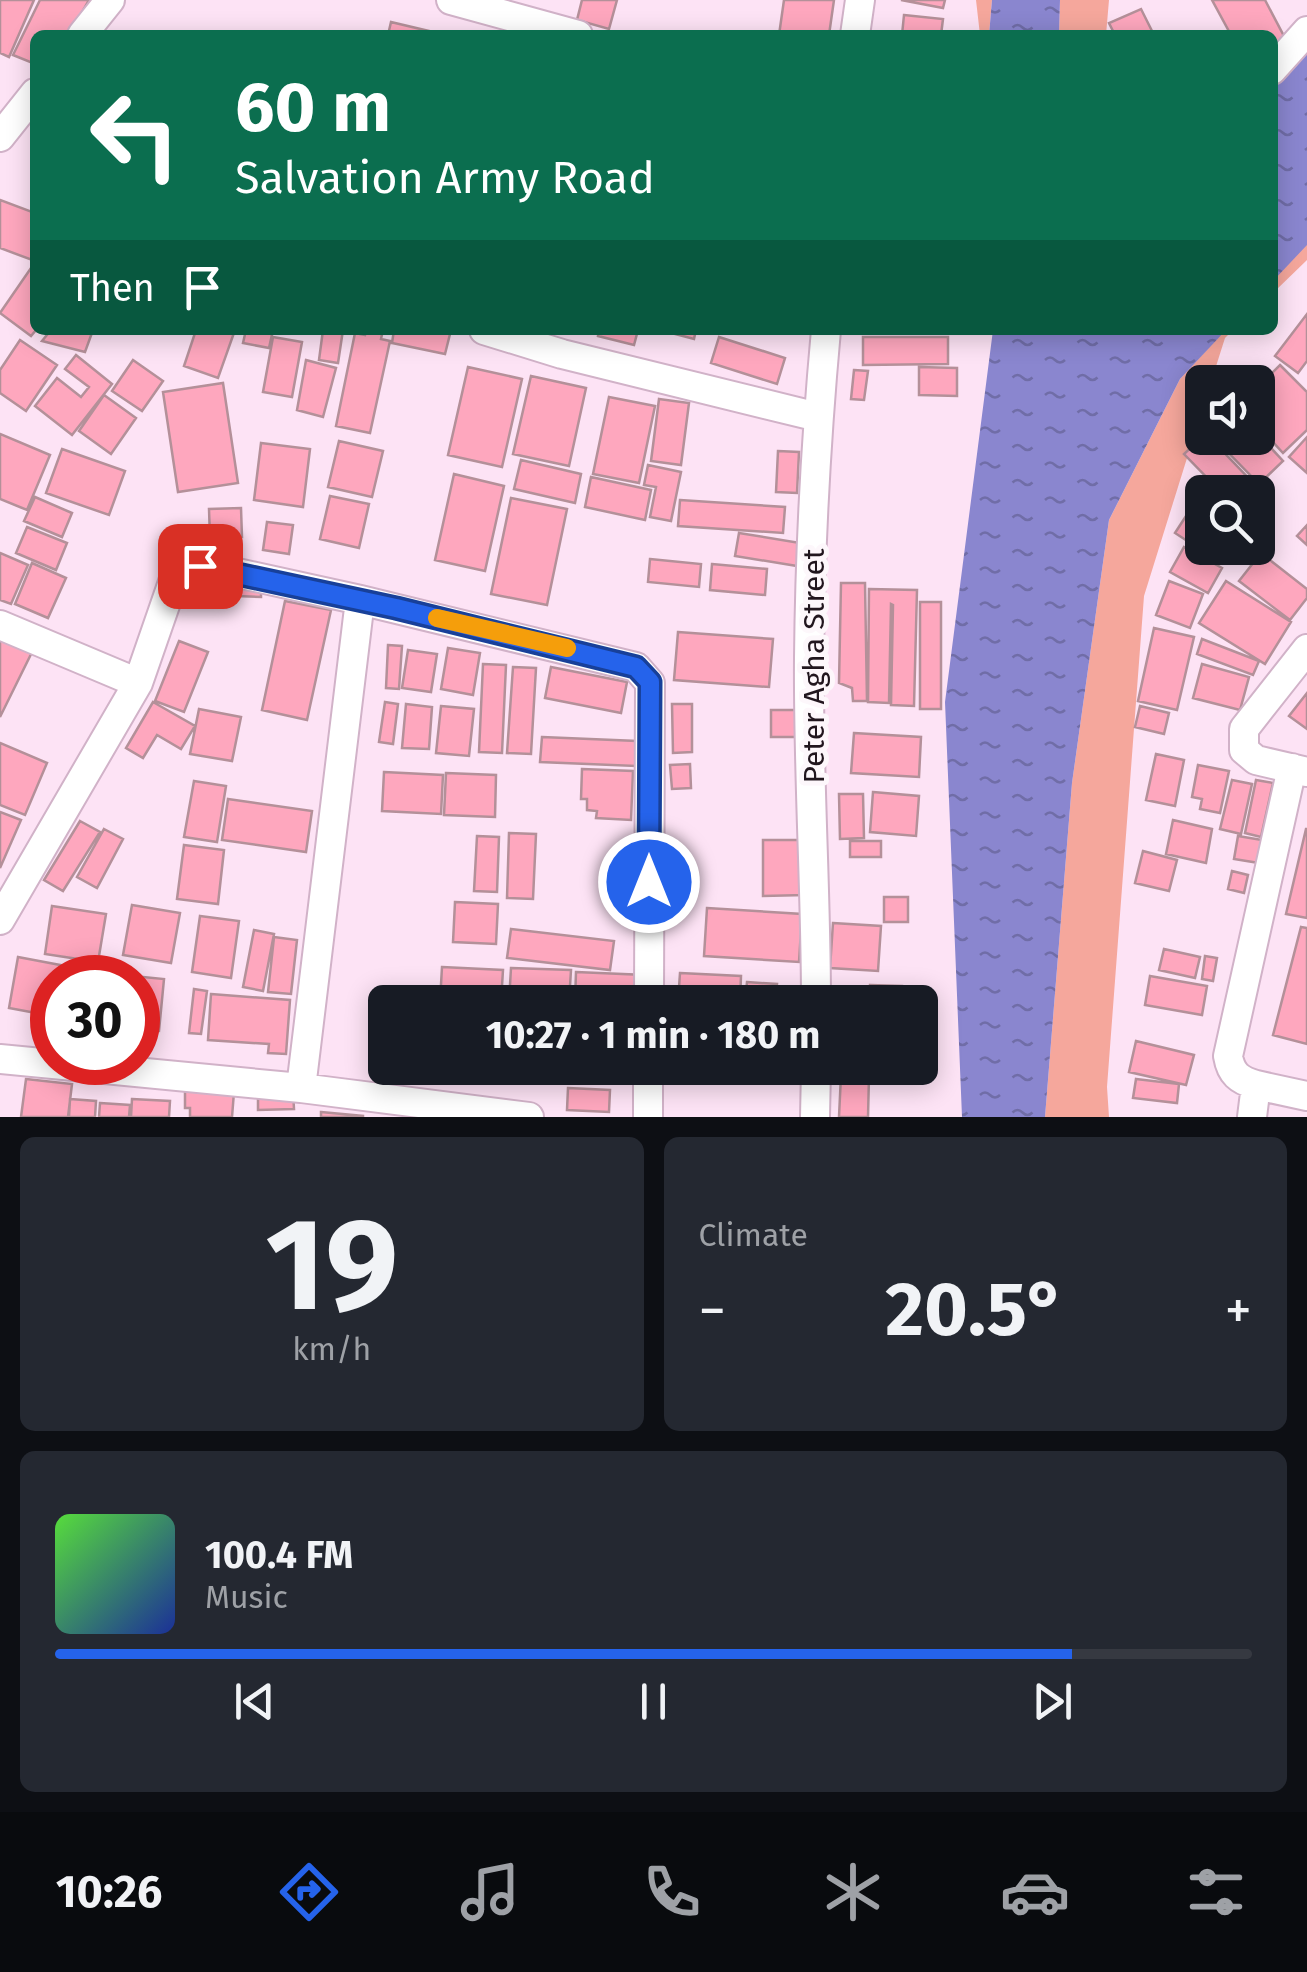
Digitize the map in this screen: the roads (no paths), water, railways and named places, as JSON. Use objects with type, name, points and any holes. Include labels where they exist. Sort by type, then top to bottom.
[{"type":"street","points":[[86,30],[110,0]]},
{"type":"street","points":[[451,0],[560,30]]},
{"type":"street","points":[[857,30],[860,0]]},
{"type":"street","points":[[1278,63],[1307,32]]},
{"type":"street","points":[[17,126],[30,102]]},
{"type":"street","points":[[500,335],[818,417]]},
{"type":"street","name":"Peter Agha Street","points":[[816,985],[809,660],[818,417],[826,335]]},
{"type":"street","points":[[0,920],[138,684],[173,582],[184,568],[200,566],[636,667],[650,682],[649,985]]},
{"type":"street","points":[[301,1088],[360,600]]},
{"type":"street","points":[[0,625],[138,684]]},
{"type":"street","points":[[1307,649],[1244,729],[1244,750],[1256,760],[1300,770],[1228,1056],[1230,1068],[1240,1080],[1307,1096]]},
{"type":"street","points":[[0,1059],[301,1088],[529,1117]]},
{"type":"street","points":[[648,1085],[648,1117]]},
{"type":"street","points":[[815,1117],[816,1085]]},
{"type":"street","points":[[1252,1117],[1256,1085]]},
{"type":"water","points":[[992,0],[1060,0],[1059,30],[989,30]]},
{"type":"water","points":[[1307,49],[1307,245],[1278,276],[1278,83]]},
{"type":"water","points":[[992,335],[1221,335],[1193,365],[1185,365],[1185,374],[1109,520],[1072,783],[1045,1117],[962,1117],[945,702]]}]
